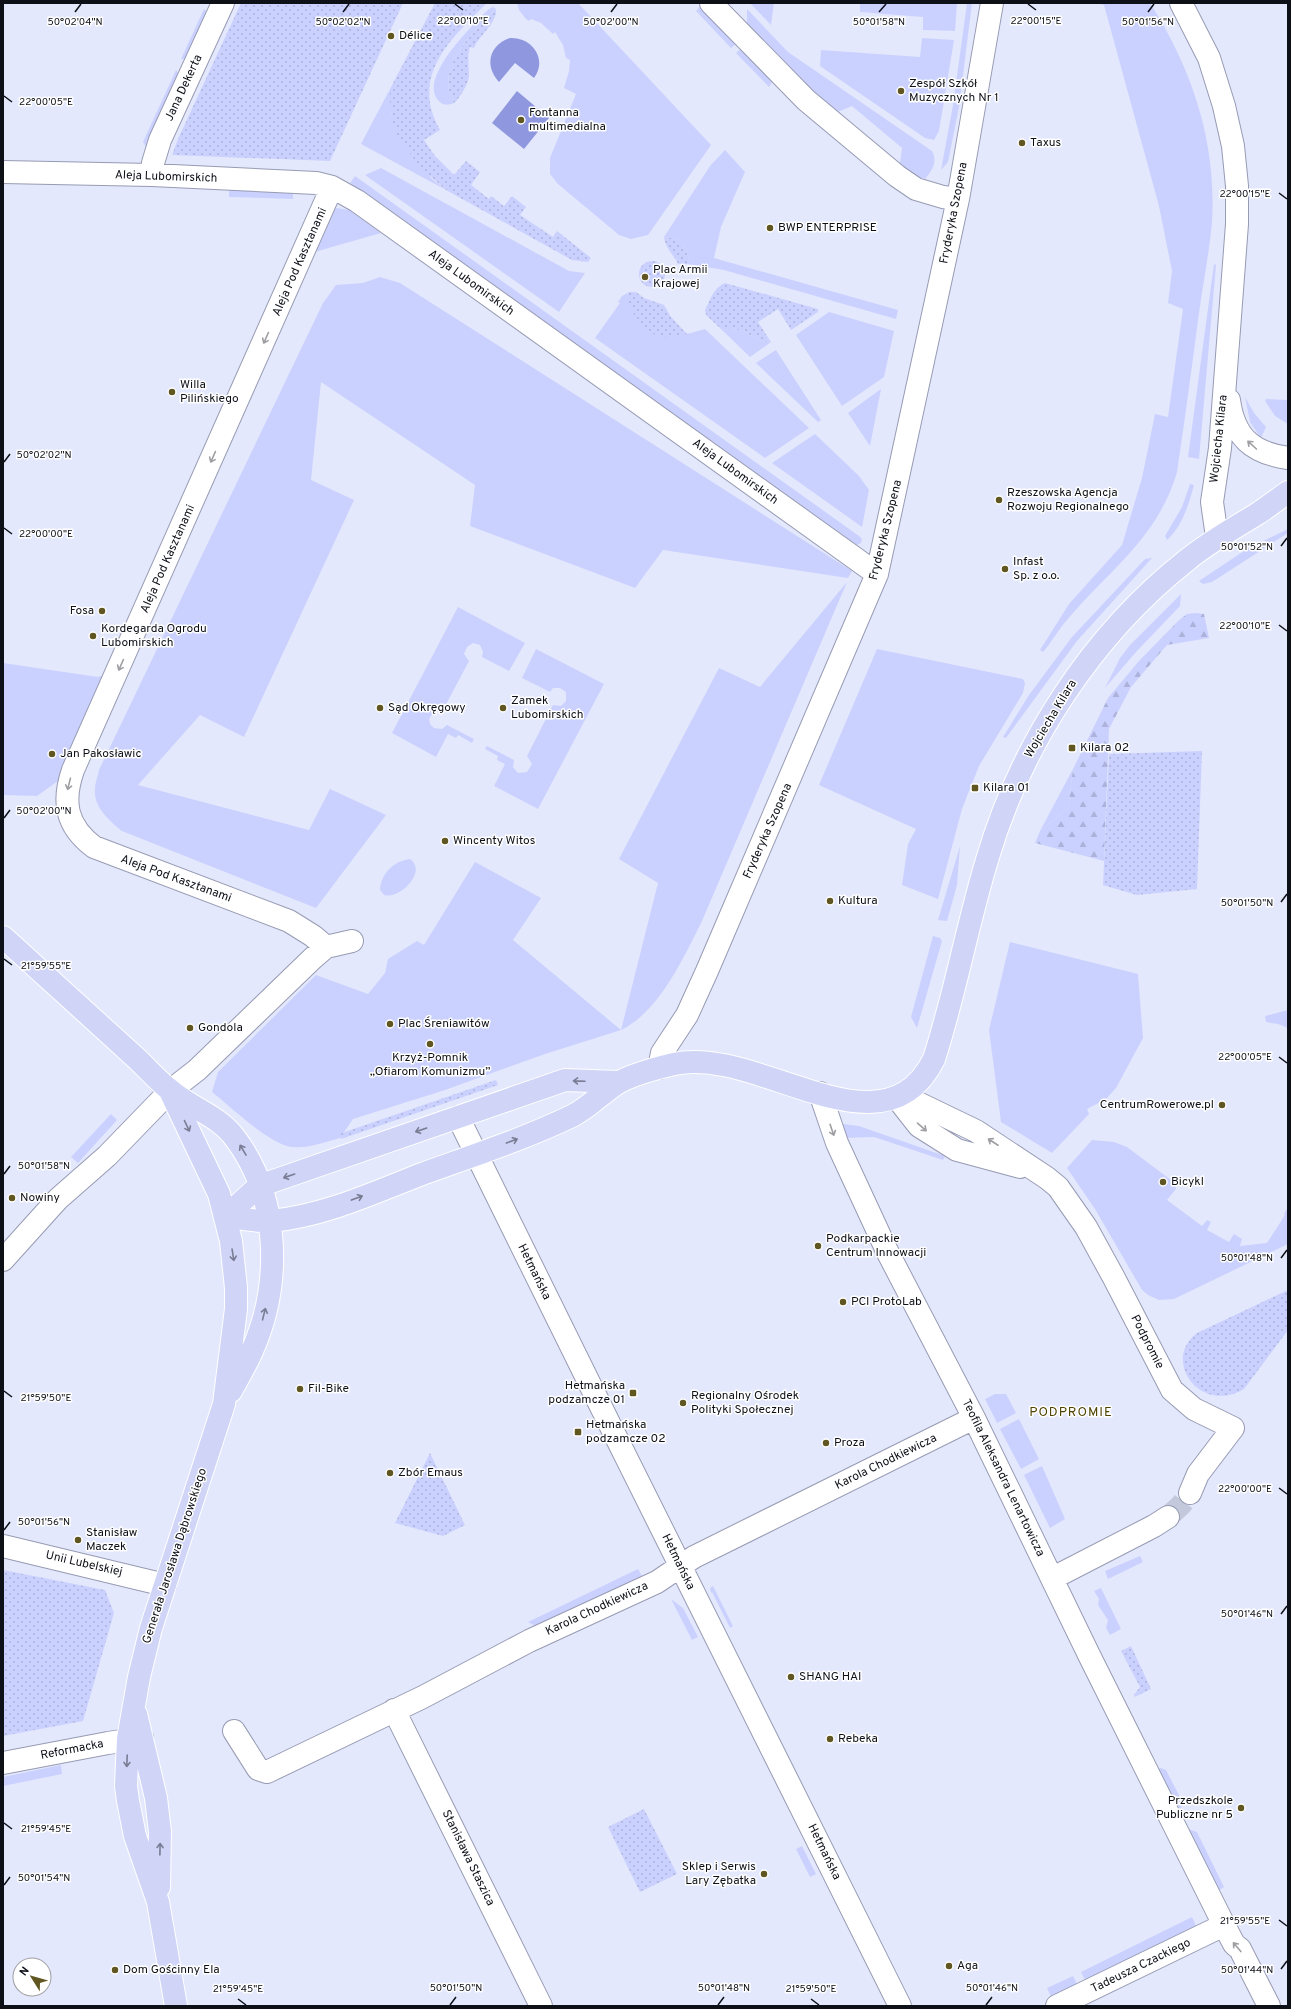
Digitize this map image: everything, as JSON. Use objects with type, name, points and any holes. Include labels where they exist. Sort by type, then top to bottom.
[{"type":"main road","points":[[1218,537],[1258,514],[1288,492]]},
{"type":"main road","points":[[1258,514],[1288,508]]},
{"type":"main road","name":"Wojciecha Kilara","points":[[897,1098],[907,1093],[920,1083],[934,1059],[987,858],[1009,799],[1042,730],[1075,679],[1123,621],[1172,572],[1218,537]]},
{"type":"main road","points":[[3,937],[170,1091]]},
{"type":"main road","points":[[225,1217],[265,1204],[321,1212],[530,1134],[574,1115],[618,1082],[659,1068],[681,1063],[700,1062],[739,1068],[820,1094]]},
{"type":"main road","points":[[225,1217],[265,1204],[458,1117],[565,1080],[618,1082]]},
{"type":"main road","name":"Generała Jarosława Dąbrowskiego","points":[[170,1091],[211,1114],[235,1137],[251,1164],[265,1204],[272,1261],[270,1287],[264,1314],[252,1351],[224,1404],[165,1585],[139,1677],[134,1709],[135,1739],[156,1798],[160,1832],[158,1902],[176,2006]]},
{"type":"main road","name":"Generała Jarosława Dąbrowskiego","points":[[170,1091],[213,1179],[225,1217],[234,1258],[236,1309],[224,1404]]},
{"type":"main road","name":"Podpromie","points":[[820,1094],[844,1100],[871,1104],[897,1098]]},
{"type":"street","name":"Jana Dekerta","points":[[152,175],[153,163],[160,140],[224,3]]},
{"type":"street","points":[[711,3],[806,100],[897,176],[916,189],[943,197],[958,199]]},
{"type":"street","name":"Fryderyka Szopena","points":[[659,1068],[662,1053],[687,1015],[708,971],[877,574],[958,199],[992,3]]},
{"type":"street","name":"Wojciecha Kilara","points":[[1181,3],[1209,58],[1224,106],[1233,146],[1237,186],[1237,224],[1220,448],[1212,502],[1218,537]]},
{"type":"street","name":"Aleja Lubomirskich","points":[[3,172],[152,175],[316,183],[332,187],[358,201],[877,574]]},
{"type":"street","name":"Aleja Pod Kasztanami","points":[[326,948],[313,936],[289,921],[94,847],[84,840],[76,829],[69,816],[66,803],[67,786],[72,770],[332,187]]},
{"type":"street","name":"Wojciecha Kilara","points":[[1225,371],[1231,416],[1244,437],[1255,449],[1264,453],[1288,458]]},
{"type":"street","points":[[3,1260],[58,1199],[107,1156],[170,1091],[197,1070],[313,958],[326,948],[352,941]]},
{"type":"street","name":"Teofila Aleksandra Lenartowicza","points":[[820,1094],[837,1143],[887,1251],[974,1418],[1053,1578],[1090,1658],[1224,1925],[1234,1944],[1240,1949],[1269,2006]]},
{"type":"street","name":"Podpromie","points":[[897,1098],[918,1103],[976,1131],[1037,1171],[1058,1187],[1086,1227],[1172,1390],[1194,1409],[1233,1428],[1198,1474],[1190,1493]]},
{"type":"street","name":"Hetmańska","points":[[458,1117],[900,2006]]},
{"type":"street","name":"Karola Chodkiewicza","points":[[234,1731],[258,1769],[267,1772],[394,1710],[423,1698],[529,1641],[656,1582],[680,1566],[714,1547],[974,1418]]},
{"type":"street","points":[[1053,1578],[1154,1526],[1168,1517]]},
{"type":"street","name":"Unii Lubelskiej","points":[[3,1546],[165,1585]]},
{"type":"street","name":"Stanisława Staszica","points":[[394,1710],[541,2006]]},
{"type":"street","name":"Reformacka","points":[[3,1763],[135,1739]]},
{"type":"street","name":"Tadeusza Czackiego","points":[[1058,2006],[1224,1925]]},
{"type":"green space","points":[[241,3],[403,3],[330,161],[172,155]]},
{"type":"green space","points":[[435,3],[487,3],[460,30],[438,59],[432,75],[429,92],[432,110],[440,130],[424,140],[435,156],[454,175],[466,161],[480,172],[471,185],[489,199],[491,196],[504,206],[512,196],[526,207],[520,215],[553,237],[557,231],[591,258],[588,262],[572,260],[446,190],[420,167],[398,137],[394,127],[390,106],[390,89]]},
{"type":"green space","points":[[517,3],[578,3],[711,145],[648,235],[631,239],[619,235],[558,184],[550,174],[550,158],[576,94],[564,88],[569,71],[570,60],[566,58],[563,45],[555,32],[553,34],[541,23],[531,19],[529,21],[526,19],[519,10]]},
{"type":"green space","points":[[750,3],[774,3],[771,25]]},
{"type":"green space","points":[[957,3],[955,31],[923,30],[923,17],[860,12],[860,4]]},
{"type":"green space","points":[[967,3],[972,3],[959,107],[948,162],[941,170],[953,105]]},
{"type":"green space","points":[[1097,3],[1150,3],[1165,28],[1190,81],[1206,136],[1213,194],[1212,223],[1177,472],[1169,495],[1158,516],[1145,535],[1067,620],[1043,652],[1040,650],[1069,604],[1122,545],[1142,478],[1155,414],[1168,417],[1183,309],[1168,303],[1172,271],[1159,206],[1104,5]]},
{"type":"green space","points":[[702,4],[738,42],[731,48],[696,11]]},
{"type":"green space","points":[[493,7],[496,9],[468,39],[452,64],[449,77],[449,90],[454,103],[447,105],[443,104],[434,94],[434,83],[438,71],[462,36],[489,9]]},
{"type":"green space","points":[[204,9],[211,16],[191,60],[181,59]]},
{"type":"green space","points":[[496,9],[496,14],[491,25],[476,43],[474,48],[470,47],[468,58],[469,79],[461,95],[454,103],[449,90],[449,77],[452,64],[468,39]]},
{"type":"green space","points":[[747,9],[788,52],[932,151],[934,155],[934,163],[932,170],[925,179],[917,179],[899,170],[902,148],[852,106],[833,114],[747,32]]},
{"type":"green space","points":[[922,38],[954,40],[939,131],[934,140],[925,138],[820,66],[821,50],[920,57]]},
{"type":"green space","points":[[743,47],[774,79],[769,87],[736,53]]},
{"type":"green space","points":[[176,70],[182,77],[148,150],[143,142]]},
{"type":"green space","points":[[390,89],[390,106],[392,116],[431,178],[446,190],[361,144]]},
{"type":"green space","points":[[725,150],[745,172],[721,227],[714,258],[898,310],[896,319],[724,270],[688,264],[686,248],[683,244],[670,237],[664,237],[710,166]]},
{"type":"green space","points":[[381,168],[569,271],[585,273],[559,312],[365,175]]},
{"type":"green space","points":[[355,176],[859,536],[862,539],[861,543],[857,545],[854,543],[350,183]]},
{"type":"green space","points":[[229,189],[293,191],[293,199],[229,197]]},
{"type":"green space","points":[[337,208],[349,210],[381,233],[311,253],[332,211]]},
{"type":"green space","points":[[664,237],[670,237],[683,244],[687,252],[688,264],[678,264],[666,245]]},
{"type":"green space","points":[[652,261],[661,265],[665,274],[661,283],[652,287],[643,283],[639,274],[643,265]]},
{"type":"green space","points":[[1214,264],[1216,265],[1199,459],[1188,457]]},
{"type":"green space","points":[[380,277],[400,283],[852,571],[848,578],[663,550],[635,588],[470,526],[475,485],[321,382],[311,480],[354,500],[244,737],[200,715],[138,785],[309,830],[330,789],[386,815],[316,908],[122,831],[103,813],[95,796],[95,787],[99,770],[323,303],[336,285],[363,283]]},
{"type":"green space","points":[[725,283],[818,309],[818,312],[791,330],[778,309],[758,322],[771,342],[761,341],[742,330],[721,329],[706,315],[705,310],[715,291]]},
{"type":"green space","points":[[629,292],[627,294],[636,314],[649,331],[656,335],[672,336],[705,329],[809,428],[765,458],[595,338],[620,303],[618,302],[622,296]]},
{"type":"green space","points":[[629,292],[636,292],[644,298],[664,305],[671,317],[687,334],[677,337],[666,337],[653,334],[647,330],[637,320],[630,307],[627,294]]},
{"type":"green space","points":[[829,312],[894,331],[884,377],[842,406],[796,335]]},
{"type":"green space","points":[[721,329],[742,330],[761,341],[771,342],[750,357]]},
{"type":"green space","points":[[776,350],[821,420],[818,422],[756,363]]},
{"type":"green space","points":[[881,389],[870,446],[848,413]]},
{"type":"green space","points":[[1245,397],[1254,413],[1266,427],[1261,438],[1250,422]]},
{"type":"green space","points":[[1266,399],[1288,400],[1288,424],[1275,416],[1265,401]]},
{"type":"green space","points":[[815,434],[859,476],[869,490],[862,527],[772,463]]},
{"type":"green space","points":[[1190,484],[1194,485],[1184,515],[1177,529],[1167,540],[1165,536],[1182,507]]},
{"type":"green space","points":[[1288,529],[1288,533],[1212,582],[1203,584],[1199,581],[1247,549]]},
{"type":"green space","points":[[1152,558],[1077,641],[1006,738],[1003,737],[1029,695],[1072,637],[1145,559]]},
{"type":"green space","points":[[847,582],[695,935],[678,967],[659,997],[635,1022],[621,1030],[658,883],[619,859],[719,668],[760,687]]},
{"type":"green space","points":[[1181,594],[1180,606],[1136,652],[1105,688],[1120,658],[1130,645]]},
{"type":"green space","points":[[458,607],[525,643],[509,671],[482,657],[483,652],[480,645],[473,643],[467,647],[464,654],[469,661],[442,712],[434,711],[429,719],[430,724],[434,728],[442,729],[447,725],[474,739],[472,743],[458,735],[456,738],[448,734],[436,757],[392,733]]},
{"type":"green space","points":[[1187,614],[1204,614],[1209,638],[1167,645],[1131,687],[1109,729],[1104,861],[1035,843],[1040,831],[1068,808],[1073,769],[1108,698],[1139,661],[1179,620]]},
{"type":"green space","points":[[536,649],[604,684],[538,809],[494,786],[505,764],[497,760],[498,756],[485,749],[487,746],[514,760],[513,767],[518,773],[527,772],[532,764],[527,756],[553,705],[561,706],[566,701],[566,692],[560,688],[553,688],[550,692],[522,678]]},
{"type":"green space","points":[[877,649],[1023,679],[1025,683],[1023,693],[979,766],[962,809],[938,899],[902,885],[908,844],[916,829],[819,785]]},
{"type":"green space","points":[[3,663],[98,677],[106,674],[62,778],[37,796],[3,795]]},
{"type":"green space","points":[[1202,751],[1197,889],[1137,895],[1103,885],[1109,754]]},
{"type":"green space","points":[[1073,769],[1068,808],[1040,831]]},
{"type":"green space","points":[[960,846],[957,885],[947,921],[938,920]]},
{"type":"green space","points":[[410,859],[415,864],[416,870],[410,883],[397,893],[384,895],[380,890],[386,873],[399,862]]},
{"type":"green space","name":"Plac Śreniawitów","points":[[475,862],[541,898],[513,940],[621,1030],[545,1054],[445,1090],[353,1119],[340,1138],[310,1146],[291,1147],[272,1139],[250,1124],[212,1092],[218,1072],[316,975],[368,994],[385,973],[388,959],[417,941],[424,945]]},
{"type":"green space","points":[[933,936],[940,938],[942,941],[917,1028],[911,1017]]},
{"type":"green space","points":[[1010,942],[1138,974],[1143,1038],[1116,1088],[1106,1099],[1087,1109],[1089,1114],[1052,1153],[1001,1122],[989,1030]]},
{"type":"green space","points":[[1288,1010],[1288,1028],[1278,1024],[1266,1022],[1265,1016]]},
{"type":"green space","points":[[496,1080],[498,1085],[341,1139],[339,1134]]},
{"type":"green space","points":[[111,1114],[117,1120],[78,1163],[71,1157]]},
{"type":"green space","points":[[843,1124],[859,1126],[945,1156],[943,1160],[874,1137],[842,1138],[839,1126]]},
{"type":"green space","points":[[1092,1140],[1114,1142],[1127,1147],[1175,1183],[1176,1189],[1167,1200],[1202,1226],[1207,1220],[1211,1222],[1207,1230],[1229,1242],[1234,1234],[1242,1239],[1240,1246],[1267,1243],[1285,1215],[1284,1214],[1288,1207],[1288,1244],[1174,1299],[1159,1300],[1148,1295],[1142,1290],[1095,1209],[1067,1168]]},
{"type":"green space","points":[[1288,1290],[1288,1330],[1244,1389],[1228,1395],[1213,1395],[1200,1390],[1190,1381],[1184,1369],[1183,1357],[1187,1344],[1197,1333]]},
{"type":"green space","points":[[995,1394],[1006,1394],[1016,1413],[997,1423],[985,1399]]},
{"type":"green space","points":[[1019,1419],[1039,1459],[1021,1469],[1000,1429]]},
{"type":"green space","points":[[430,1453],[465,1525],[443,1536],[395,1523]]},
{"type":"green space","points":[[1042,1466],[1065,1519],[1050,1528],[1024,1475]]},
{"type":"green space","points":[[1140,1556],[1143,1562],[1108,1579],[1105,1571]]},
{"type":"green space","points":[[638,1569],[642,1576],[638,1580],[541,1625],[535,1626],[528,1622]]},
{"type":"green space","points":[[3,1570],[105,1590],[114,1613],[83,1721],[3,1736]]},
{"type":"green space","points":[[713,1586],[733,1626],[730,1628],[712,1592],[711,1593],[710,1588]]},
{"type":"green space","points":[[1101,1588],[1121,1629],[1110,1635],[1106,1628],[1108,1620],[1098,1605],[1099,1599],[1094,1591]]},
{"type":"green space","points":[[671,1599],[683,1608],[698,1637],[692,1640]]},
{"type":"green space","points":[[1131,1646],[1151,1689],[1135,1697],[1134,1695],[1140,1687],[1121,1651]]},
{"type":"green space","points":[[61,1765],[62,1774],[3,1786],[3,1777]]},
{"type":"green space","points":[[1161,1768],[1166,1770],[1183,1803],[1179,1812],[1158,1769]]},
{"type":"green space","points":[[644,1809],[677,1874],[640,1892],[608,1827]]},
{"type":"green space","points":[[1188,1829],[1197,1832],[1224,1887],[1218,1891]]},
{"type":"green space","points":[[802,1846],[816,1874],[810,1877],[796,1849]]},
{"type":"green space","points":[[1192,1917],[1197,1928],[1086,1982],[1081,1972]]},
{"type":"green space","points":[[1073,1976],[1078,1986],[1052,1999],[1047,1988]]},
{"type":"water","points":[[510,38],[525,41],[536,50],[539,64],[538,71],[534,78],[515,63],[499,82],[494,76],[490,63],[493,51],[503,41]]},
{"type":"water","name":"Fontanna multimedialna","points":[[517,91],[549,118],[524,149],[492,123]]},
{"type":"tunnel","points":[[1168,1517],[1181,1505],[1190,1493]]},
{"type":"place","name":"Délice","points":[[391,36]]},
{"type":"place","name":"Zespół Szkół Muzycznych Nr 1","points":[[901,91]]},
{"type":"place","name":"Fontanna multimedialna","points":[[521,120]]},
{"type":"place","name":"Taxus","points":[[1022,143]]},
{"type":"place","name":"BWP ENTERPRISE","points":[[770,228]]},
{"type":"place","name":"Plac Armii Krajowej","points":[[645,277]]},
{"type":"place","name":"Willa Pilińskiego","points":[[172,392]]},
{"type":"place","name":"Rzeszowska Agencja Rozwoju Regionalnego","points":[[999,500]]},
{"type":"place","name":"Infast Sp. z o.o.","points":[[1005,569]]},
{"type":"place","name":"Fosa","points":[[102,611]]},
{"type":"place","name":"Kordegarda Ogrodu Lubomirskich","points":[[93,636]]},
{"type":"place","name":"Sąd Okręgowy","points":[[380,708]]},
{"type":"place","name":"Zamek Lubomirskich","points":[[503,708]]},
{"type":"place","name":"Kilara 02","points":[[1072,748]]},
{"type":"place","name":"Jan Pakosławic","points":[[52,754]]},
{"type":"place","name":"Kilara 01","points":[[975,788]]},
{"type":"place","name":"Wincenty Witos","points":[[445,841]]},
{"type":"place","name":"Kultura","points":[[830,901]]},
{"type":"place","name":"Plac Śreniawitów","points":[[390,1024]]},
{"type":"place","name":"Gondola","points":[[190,1028]]},
{"type":"place","name":"Krzyż-Pomnik „Ofiarom Komunizmu”","points":[[430,1044]]},
{"type":"place","name":"CentrumRowerowe.pl","points":[[1222,1105]]},
{"type":"place","name":"Bicykl","points":[[1163,1182]]},
{"type":"place","name":"Nowiny","points":[[12,1198]]},
{"type":"place","name":"Podkarpackie Centrum Innowacji","points":[[818,1246]]},
{"type":"place","name":"PCI ProtoLab","points":[[843,1302]]},
{"type":"place","name":"Fil-Bike","points":[[300,1389]]},
{"type":"place","name":"Hetmańska podzamcze 01","points":[[633,1393]]},
{"type":"place","name":"Regionalny Ośrodek Polityki Społecznej","points":[[683,1403]]},
{"type":"place","name":"Hetmańska podzamcze 02","points":[[578,1432]]},
{"type":"place","name":"Proza","points":[[826,1443]]},
{"type":"place","name":"Zbór Emaus","points":[[390,1473]]},
{"type":"place","name":"Stanisław Maczek","points":[[78,1540]]},
{"type":"place","name":"SHANG HAI","points":[[791,1677]]},
{"type":"place","name":"Rebeka","points":[[830,1739]]},
{"type":"place","name":"Przedszkole Publiczne nr 5","points":[[1241,1808]]},
{"type":"place","name":"Sklep i Serwis Lary Zębatka","points":[[764,1874]]},
{"type":"place","name":"Aga","points":[[949,1966]]},
{"type":"place","name":"Dom Gościnny Ela","points":[[115,1970]]},
{"type":"district","name":"PODPROMIE","points":[[1071,1413]]}]
